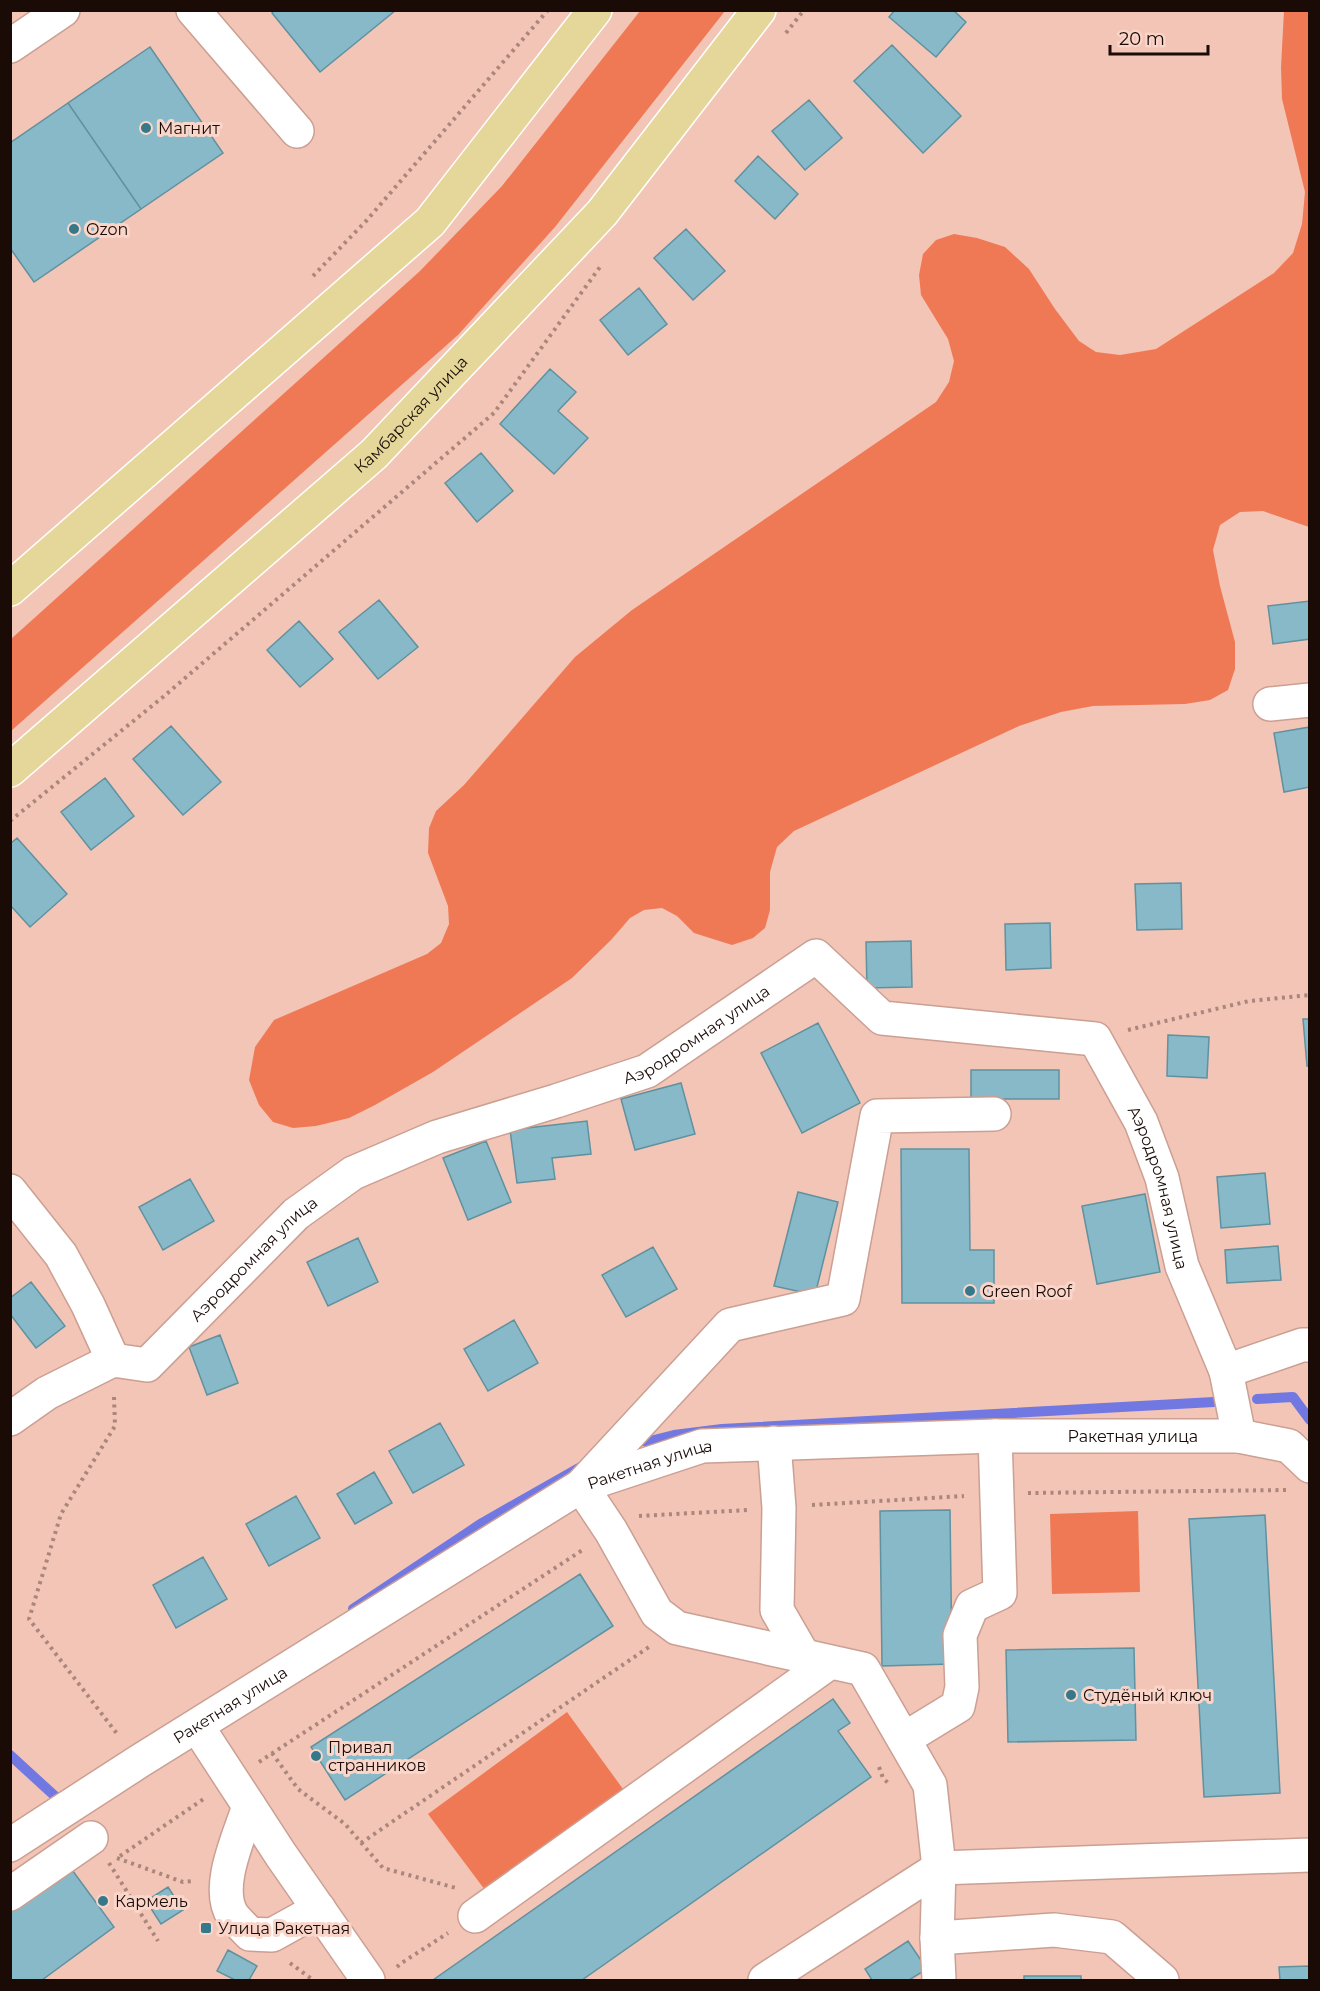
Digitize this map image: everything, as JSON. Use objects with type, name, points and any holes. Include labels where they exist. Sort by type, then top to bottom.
[{"type":"main road","points":[[10,589],[430,222],[595,10]]},
{"type":"main road","name":"Камбарская улица","points":[[10,770],[374,454],[603,213],[759,10]]},
{"type":"street","points":[[10,46],[63,10]]},
{"type":"street","points":[[193,10],[297,131]]},
{"type":"street","points":[[1270,704],[1310,700]]},
{"type":"street","name":"Аэродромная улица","points":[[113,1360],[147,1365],[296,1214],[353,1173],[437,1137],[647,1071],[816,956],[882,1018],[1095,1039],[1141,1122],[1162,1178],[1182,1266],[1226,1371]]},
{"type":"street","points":[[939,1980],[937,1938],[939,1868],[930,1785],[863,1669],[677,1628],[657,1613],[581,1486],[730,1325],[843,1299],[877,1116],[994,1114]]},
{"type":"street","points":[[10,1191],[61,1255],[88,1305],[113,1360],[48,1393],[10,1419]]},
{"type":"street","points":[[1239,1436],[1226,1371],[1302,1345],[1310,1345]]},
{"type":"street","points":[[904,1739],[958,1706],[962,1687],[960,1635],[972,1606],[1000,1593],[995,1436]]},
{"type":"street","name":"Ракетная улица","points":[[13,1838],[581,1486],[702,1446],[995,1436],[1239,1436],[1289,1446],[1310,1466]]},
{"type":"street","points":[[774,1443],[779,1508],[777,1610],[817,1658]]},
{"type":"street","points":[[470,1904],[817,1658]]},
{"type":"street","points":[[197,1726],[319,1909],[381,1976]]},
{"type":"street","points":[[241,1793],[225,1893],[232,1915],[250,1934],[272,1935],[319,1909]]},
{"type":"street","points":[[10,1894],[100,1850]]},
{"type":"street","points":[[765,1980],[939,1868],[1310,1854]]},
{"type":"street","points":[[937,1938],[1054,1930],[1112,1937],[1162,1980]]},
{"type":"path","points":[[313,277],[367,220],[548,10]]},
{"type":"path","points":[[1095,1039],[1249,1001],[1310,995]]},
{"type":"path","points":[[113,1360],[115,1426],[61,1514],[29,1619],[138,1762]]},
{"type":"path","points":[[361,1843],[677,1628]]},
{"type":"path","points":[[272,1753],[298,1789],[345,1824],[382,1868],[470,1904],[400,1964],[381,1976]]},
{"type":"path","points":[[117,1858],[241,1793]]},
{"type":"path","points":[[100,1850],[183,1882],[227,1881]]},
{"type":"path","points":[[100,1850],[158,1941]]},
{"type":"shaded area","points":[[640,11],[725,11],[555,227],[458,335],[11,731],[11,639],[420,271],[502,186]]},
{"type":"shaded area","points":[[1284,11],[1309,11],[1309,527],[1263,511],[1240,512],[1220,525],[1213,550],[1235,642],[1235,669],[1228,690],[1210,700],[1185,704],[1093,706],[1061,712],[1019,726],[794,831],[777,847],[770,872],[770,910],[765,928],[753,938],[732,945],[694,933],[677,916],[662,908],[644,910],[630,918],[572,978],[433,1072],[349,1118],[316,1126],[293,1128],[273,1122],[259,1105],[249,1080],[255,1047],[274,1020],[427,954],[441,943],[449,924],[448,906],[428,853],[429,828],[436,811],[464,785],[575,657],[632,610],[936,402],[949,382],[954,361],[948,339],[921,295],[919,275],[923,254],[936,240],[954,234],[977,238],[1005,247],[1029,269],[1079,341],[1096,352],[1120,355],[1156,349],[1274,273],[1293,253],[1302,224],[1305,192],[1282,99]]},
{"type":"shaded area","points":[[1138,1511],[1140,1592],[1052,1594],[1050,1514]]},
{"type":"shaded area","points":[[567,1712],[623,1789],[485,1890],[428,1814]]},
{"type":"building","points":[[275,10],[396,10],[320,72],[272,13]]},
{"type":"building","points":[[895,10],[953,10],[966,22],[936,57],[889,17]]},
{"type":"building","points":[[892,45],[961,116],[923,153],[854,81]]},
{"type":"building","name":"Магнит","points":[[150,47],[223,153],[141,209],[68,103]]},
{"type":"building","points":[[809,100],[842,138],[805,170],[772,131]]},
{"type":"building","points":[[68,103],[141,209],[34,282],[10,248],[10,143]]},
{"type":"building","points":[[758,156],[798,194],[775,219],[735,181]]},
{"type":"building","points":[[686,229],[725,271],[693,300],[654,258]]},
{"type":"building","points":[[639,288],[667,324],[628,355],[600,320]]},
{"type":"building","points":[[550,369],[576,392],[558,411],[588,438],[554,474],[500,424]]},
{"type":"building","points":[[481,453],[513,491],[477,522],[445,483]]},
{"type":"building","points":[[379,600],[418,647],[378,679],[339,632]]},
{"type":"building","points":[[1310,601],[1310,639],[1273,644],[1268,606]]},
{"type":"building","points":[[299,621],[333,659],[300,687],[267,650]]},
{"type":"building","points":[[171,726],[221,782],[183,815],[133,759]]},
{"type":"building","points":[[1310,727],[1310,787],[1284,792],[1274,733]]},
{"type":"building","points":[[105,778],[134,816],[91,850],[61,812]]},
{"type":"building","points":[[17,838],[67,894],[30,927],[10,905],[10,844]]},
{"type":"building","points":[[1181,883],[1182,929],[1137,930],[1135,884]]},
{"type":"building","points":[[1050,923],[1051,968],[1006,970],[1005,924]]},
{"type":"building","points":[[911,941],[912,987],[867,988],[866,942]]},
{"type":"building","points":[[1303,1019],[1310,1019],[1310,1066],[1307,1066]]},
{"type":"building","points":[[818,1023],[860,1103],[802,1133],[761,1053]]},
{"type":"building","points":[[1168,1035],[1209,1037],[1207,1078],[1167,1076]]},
{"type":"building","points":[[971,1070],[1059,1070],[1059,1099],[971,1099]]},
{"type":"building","points":[[681,1083],[695,1134],[635,1150],[621,1099]]},
{"type":"building","points":[[587,1121],[591,1154],[552,1158],[555,1179],[517,1183],[510,1130]]},
{"type":"building","points":[[486,1141],[511,1202],[468,1220],[443,1158]]},
{"type":"building","points":[[901,1149],[969,1149],[970,1250],[994,1250],[994,1303],[902,1303]]},
{"type":"building","points":[[1265,1173],[1270,1224],[1221,1228],[1217,1177]]},
{"type":"building","points":[[190,1179],[214,1221],[163,1250],[139,1207]]},
{"type":"building","points":[[798,1192],[838,1202],[815,1295],[774,1286]]},
{"type":"building","points":[[1145,1194],[1160,1272],[1097,1284],[1082,1206]]},
{"type":"building","points":[[358,1238],[378,1282],[328,1306],[307,1262]]},
{"type":"building","points":[[1278,1246],[1281,1280],[1227,1283],[1225,1250]]},
{"type":"building","points":[[653,1247],[677,1289],[626,1317],[602,1275]]},
{"type":"building","points":[[31,1282],[65,1326],[36,1348],[10,1314],[10,1298]]},
{"type":"building","points":[[514,1320],[538,1363],[488,1391],[464,1349]]},
{"type":"building","points":[[220,1335],[238,1383],[207,1395],[189,1347]]},
{"type":"building","points":[[440,1423],[464,1465],[413,1493],[389,1451]]},
{"type":"building","points":[[374,1472],[392,1503],[355,1524],[337,1494]]},
{"type":"building","points":[[296,1496],[320,1538],[269,1566],[246,1524]]},
{"type":"building","points":[[950,1510],[952,1664],[882,1666],[880,1511]]},
{"type":"building","points":[[1265,1515],[1280,1793],[1204,1797],[1189,1519]]},
{"type":"building","points":[[203,1557],[227,1599],[176,1628],[153,1585]]},
{"type":"building","points":[[580,1574],[613,1626],[345,1800],[311,1747]]},
{"type":"building","name":"Студёный ключ","points":[[1134,1648],[1136,1740],[1008,1742],[1006,1650]]},
{"type":"building","points":[[833,1699],[850,1723],[838,1731],[871,1777],[582,1980],[433,1980]]},
{"type":"building","points":[[67,1863],[114,1927],[42,1980],[10,1980],[10,1905]]},
{"type":"building","points":[[168,1887],[183,1910],[161,1924],[146,1901]]},
{"type":"building","points":[[908,1941],[927,1969],[909,1980],[872,1980],[865,1969]]},
{"type":"building","points":[[228,1950],[257,1966],[249,1980],[235,1980],[217,1971]]},
{"type":"building","points":[[1310,1966],[1310,1980],[1280,1980],[1279,1967]]},
{"type":"building","points":[[1024,1976],[1081,1976],[1081,1980],[1024,1980]]},
{"type":"waterway","points":[[1257,1399],[1293,1397],[1310,1420]]},
{"type":"waterway","points":[[646,1442],[674,1435],[722,1429],[1214,1402]]},
{"type":"waterway","points":[[353,1609],[482,1523],[584,1465]]},
{"type":"waterway","points":[[10,1755],[57,1798]]},
{"type":"place","name":"Магнит","points":[[146,128]]},
{"type":"place","name":"Ozon","points":[[74,229]]},
{"type":"place","name":"Green Roof","points":[[970,1291]]},
{"type":"place","name":"Студёный ключ","points":[[1071,1695]]},
{"type":"place","name":"Привал странников","points":[[316,1756]]},
{"type":"place","name":"Кармель","points":[[103,1901]]},
{"type":"place","name":"Улица Ракетная","points":[[206,1928]]}]
